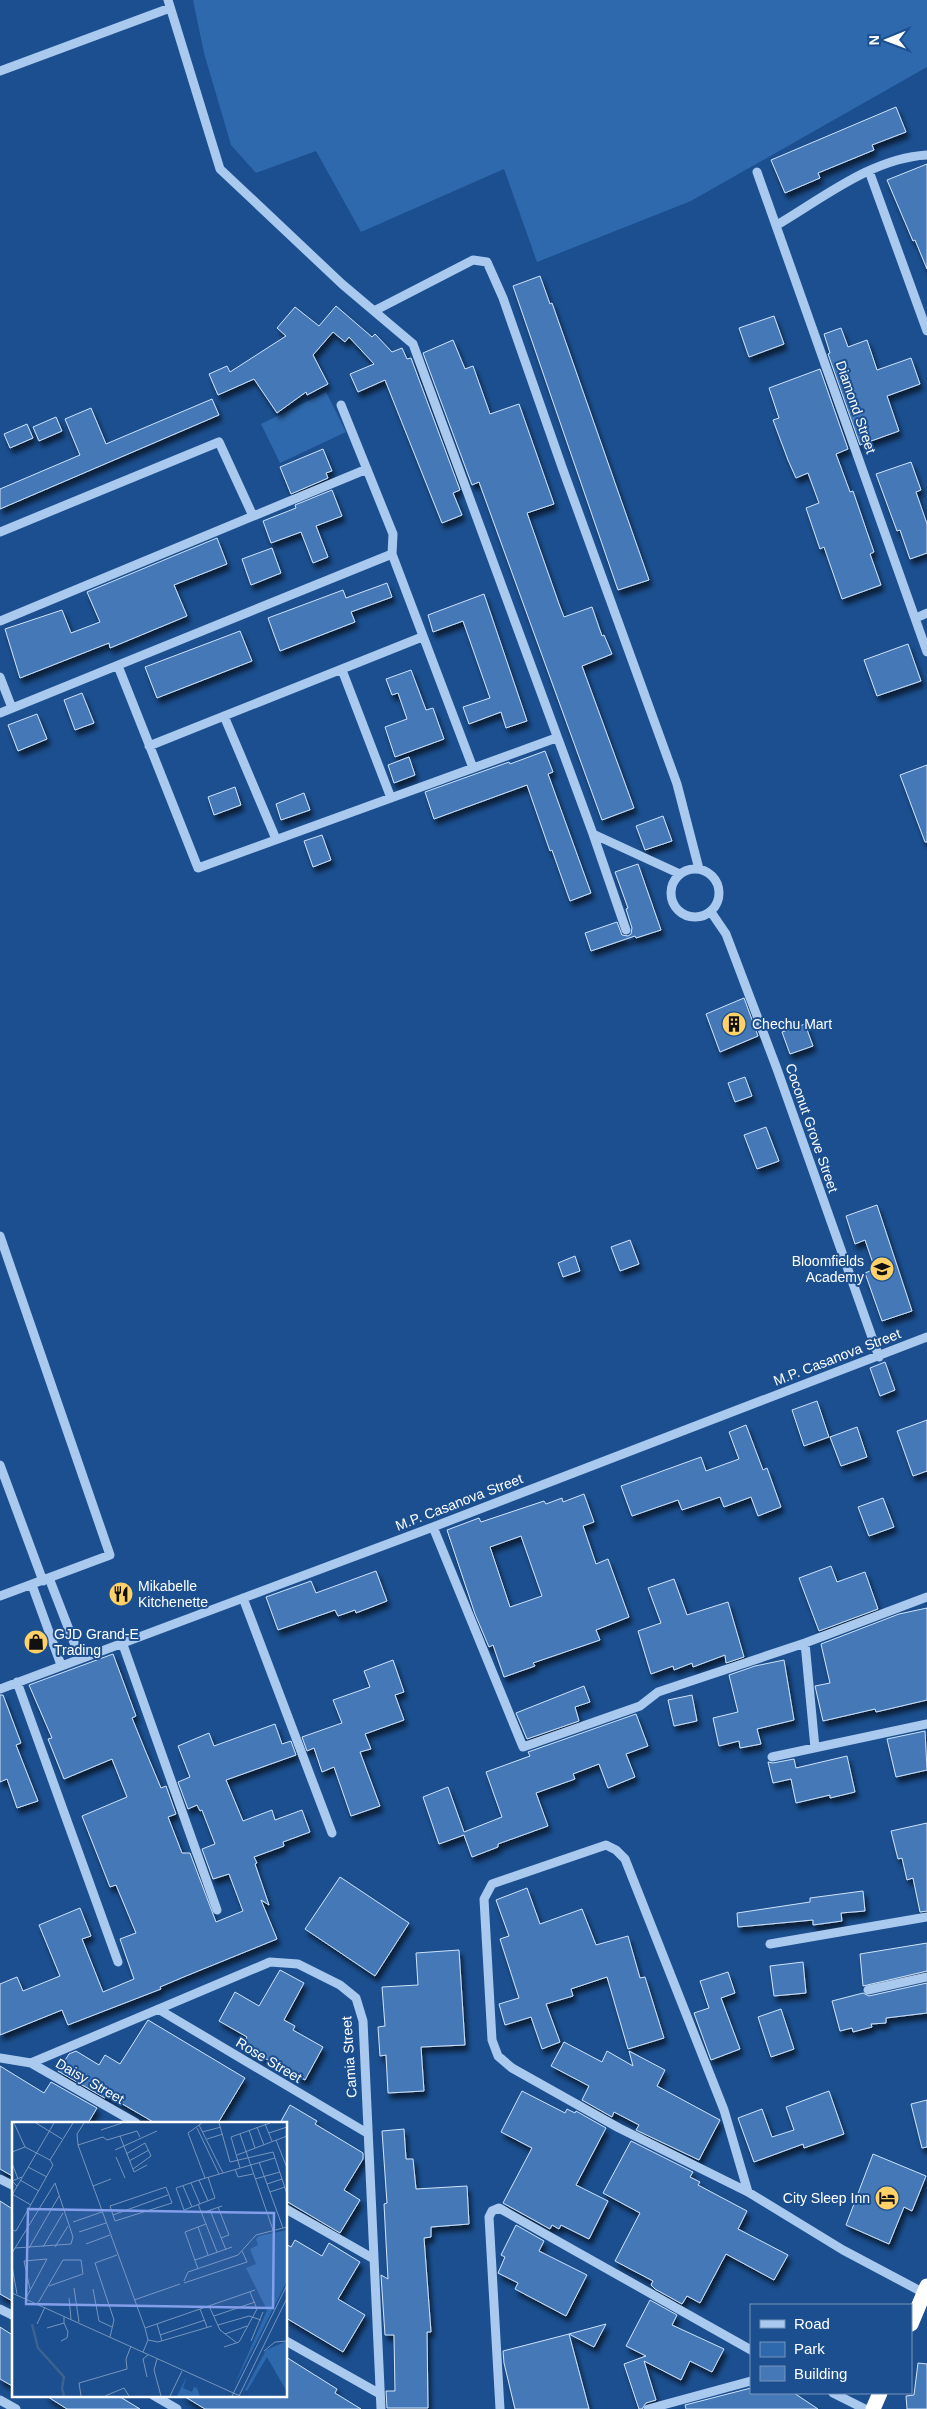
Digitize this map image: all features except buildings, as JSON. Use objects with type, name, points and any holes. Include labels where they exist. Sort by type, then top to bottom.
[{"type":"highway","points":[[912,2322],[926,2289]]},
{"type":"highway","points":[[873,2409],[880,2394]]},
{"type":"street","points":[[0,71],[169,4],[220,169],[342,284],[413,344],[456,457],[626,930]]},
{"type":"street","points":[[777,225],[869,171],[908,156],[927,155]]},
{"type":"street","points":[[869,171],[927,331]]},
{"type":"street","name":"Diamond Street","points":[[757,172],[927,652]]},
{"type":"street","points":[[374,311],[473,260],[487,262],[503,298],[562,467],[678,784],[699,869]]},
{"type":"street","points":[[341,405],[392,534],[392,554],[473,768]]},
{"type":"street","points":[[0,532],[219,442],[253,516]]},
{"type":"street","points":[[0,621],[367,469]]},
{"type":"street","points":[[0,713],[392,554]]},
{"type":"street","points":[[916,618],[927,613]]},
{"type":"street","points":[[149,746],[422,637]]},
{"type":"street","points":[[118,666],[198,868],[556,738]]},
{"type":"street","points":[[342,670],[391,798]]},
{"type":"street","points":[[0,677],[12,708]]},
{"type":"street","points":[[224,716],[276,839]]},
{"type":"street","points":[[593,834],[680,874]]},
{"type":"street","points":[[699,869],[708,873],[718,887],[716,905],[711,912],[701,917],[690,918],[680,913],[673,904],[670,893],[673,882],[680,874],[686,870],[699,869]]},
{"type":"street","name":"Coconut Grove Street","points":[[711,912],[726,934],[777,1069],[878,1357]]},
{"type":"street","points":[[0,1236],[110,1555],[0,1596]]},
{"type":"street","name":"M.P. Casanova Street","points":[[0,1689],[433,1527],[927,1337]]},
{"type":"street","points":[[0,1464],[80,1658]]},
{"type":"street","points":[[433,1527],[524,1747],[640,1706],[658,1692],[805,1643],[927,1597]]},
{"type":"street","points":[[32,1585],[61,1665]]},
{"type":"street","points":[[243,1598],[332,1833]]},
{"type":"street","points":[[122,1642],[217,1910]]},
{"type":"street","points":[[805,1643],[815,1748]]},
{"type":"street","points":[[17,1682],[118,1962]]},
{"type":"street","points":[[772,1757],[927,1724]]},
{"type":"street","points":[[748,2192],[724,2110],[625,1859],[616,1850],[606,1845],[492,1884],[484,1899],[492,2040],[498,2056],[512,2068],[619,2128],[748,2192],[843,2250],[926,2289]]},
{"type":"street","points":[[770,1944],[927,1917]]},
{"type":"street","name":"Camia Street","points":[[31,2063],[270,1962],[298,1964],[340,1984],[356,1998],[364,2021],[367,2134],[381,2409]]},
{"type":"street","points":[[868,1990],[927,1977]]},
{"type":"street","name":"Rose Street","points":[[158,2009],[367,2134]]},
{"type":"street","points":[[0,2058],[31,2063]]},
{"type":"street","name":"Daisy Street","points":[[31,2063],[134,2122]]},
{"type":"street","points":[[0,2179],[12,2185]]},
{"type":"street","points":[[500,2409],[489,2217],[492,2211],[498,2208],[750,2349]]},
{"type":"street","points":[[288,2210],[374,2259]]},
{"type":"street","points":[[0,2309],[12,2315]]},
{"type":"street","points":[[288,2342],[380,2394]]},
{"type":"street","points":[[648,2409],[750,2381]]},
{"type":"street","points":[[835,2394],[865,2409]]},
{"type":"street","points":[[155,2396],[177,2409]]},
{"type":"street","points":[[0,2400],[16,2409]]},
{"type":"green space","points":[[193,0],[927,0],[927,67],[691,201],[537,262],[504,169],[361,232],[316,151],[256,173],[231,145],[204,53]]},
{"type":"green space","points":[[326,392],[346,432],[280,463],[261,424]]},
{"type":"place","name":"Chechu Mart","points":[[734,1024]]},
{"type":"place","name":"Bloomfields Academy","points":[[882,1269]]},
{"type":"place","name":"Mikabelle Kitchenette","points":[[121,1594]]},
{"type":"place","name":"GJD Grand-E Trading","points":[[36,1642]]},
{"type":"place","name":"City Sleep Inn","points":[[887,2198]]}]
